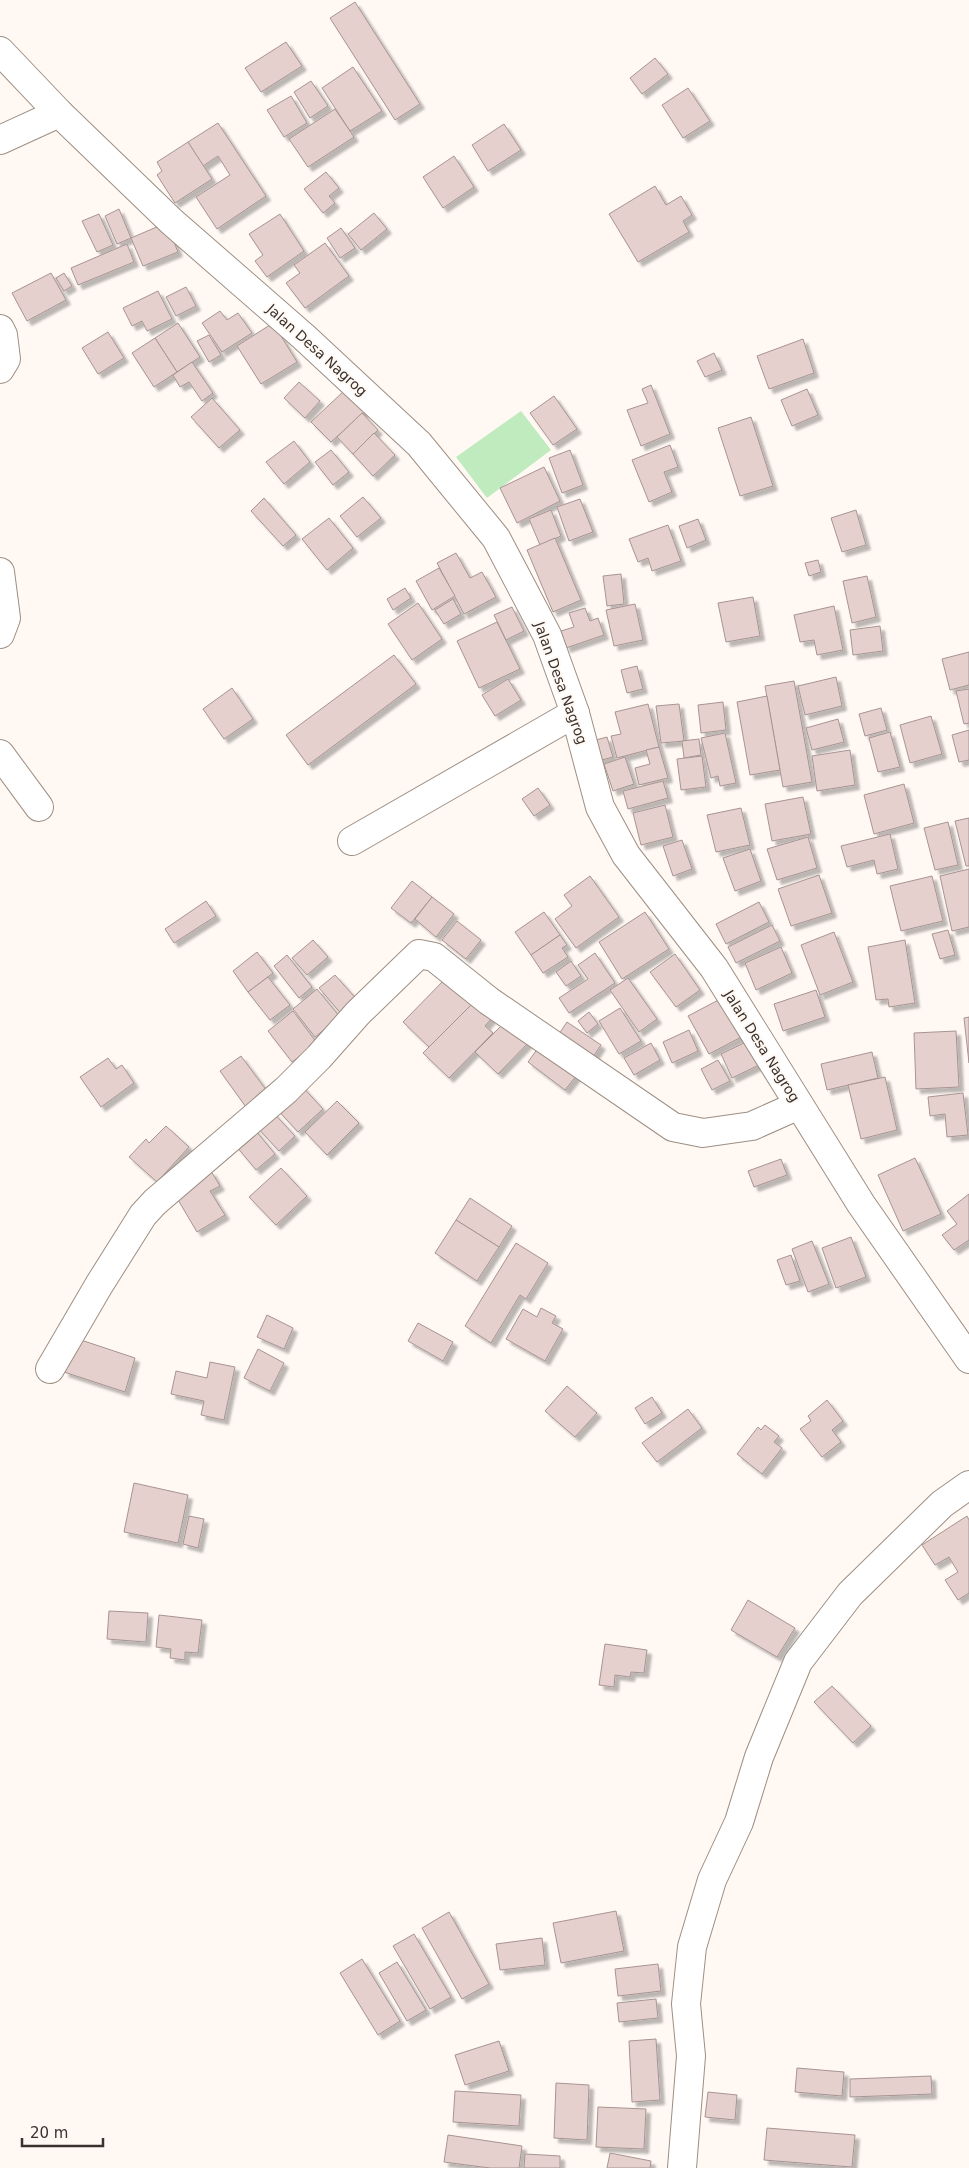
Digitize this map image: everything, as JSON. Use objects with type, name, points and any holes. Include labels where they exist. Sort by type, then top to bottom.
[{"type":"street","name":"Jalan Desa Nagrog","points":[[0,51],[59,113],[171,221],[304,337],[419,444],[496,538],[547,635],[575,713],[600,807],[626,855],[714,968],[861,1204],[969,1360]]},
{"type":"street","points":[[0,140],[59,113]]},
{"type":"street","points":[[0,329],[3,335],[6,359],[0,369]]},
{"type":"street","points":[[0,572],[6,618],[0,634]]},
{"type":"street","points":[[352,841],[575,713]]},
{"type":"street","points":[[0,754],[39,808]]},
{"type":"street","points":[[50,1369],[99,1285],[144,1215],[155,1202],[286,1090],[319,1057],[358,1012],[419,954],[434,957],[489,1001],[673,1127],[703,1134],[752,1126],[799,1105]]},
{"type":"street","points":[[682,2168],[691,2056],[686,2004],[692,1947],[712,1880],[739,1822],[760,1757],[798,1662],[850,1594],[942,1504],[969,1485]]},
{"type":"green space","points":[[521,411],[551,450],[487,498],[456,457]]},
{"type":"building","points":[[355,2],[420,104],[395,120],[330,18]]},
{"type":"building","points":[[286,42],[302,66],[261,92],[245,68]]},
{"type":"building","points":[[655,58],[668,74],[642,94],[630,78]]},
{"type":"building","points":[[353,67],[382,111],[350,131],[322,88]]},
{"type":"building","points":[[311,81],[328,106],[310,118],[294,92]]},
{"type":"building","points":[[688,88],[710,121],[683,138],[662,105]]},
{"type":"building","points":[[291,96],[307,123],[284,137],[267,110]]},
{"type":"building","points":[[335,109],[354,137],[308,167],[289,139]]},
{"type":"building","points":[[218,123],[266,196],[217,229],[196,197],[230,175],[218,156],[203,166],[188,142]]},
{"type":"building","points":[[504,124],[521,150],[488,171],[472,145]]},
{"type":"building","points":[[188,142],[212,179],[175,203],[157,175],[162,171],[157,162]]},
{"type":"building","points":[[454,156],[474,187],[443,208],[423,177]]},
{"type":"building","points":[[326,172],[339,188],[329,196],[335,203],[323,213],[304,189]]},
{"type":"building","points":[[655,186],[666,205],[681,196],[692,215],[683,221],[689,232],[638,262],[609,214]]},
{"type":"building","points":[[119,209],[131,238],[117,244],[105,216]]},
{"type":"building","points":[[374,213],[387,229],[361,250],[348,234]]},
{"type":"building","points":[[99,214],[113,245],[97,252],[82,221]]},
{"type":"building","points":[[280,214],[304,251],[267,277],[255,261],[263,255],[249,234]]},
{"type":"building","points":[[166,223],[178,252],[143,266],[131,238]]},
{"type":"building","points":[[341,228],[355,248],[340,258],[327,238]]},
{"type":"building","points":[[325,243],[349,276],[305,308],[286,283],[300,273],[294,265]]},
{"type":"building","points":[[127,244],[134,262],[78,285],[71,268]]},
{"type":"building","points":[[51,273],[66,300],[27,321],[12,293]]},
{"type":"building","points":[[64,273],[72,286],[64,291],[56,278]]},
{"type":"building","points":[[186,287],[196,306],[176,316],[166,297]]},
{"type":"building","points":[[158,291],[172,319],[147,331],[142,321],[132,326],[123,308]]},
{"type":"building","points":[[220,311],[227,320],[238,313],[252,333],[222,352],[202,323]]},
{"type":"building","points":[[178,323],[200,357],[177,372],[155,338]]},
{"type":"building","points":[[273,323],[297,362],[261,384],[237,346]]},
{"type":"building","points":[[108,332],[124,358],[98,374],[82,348]]},
{"type":"building","points":[[209,335],[221,355],[209,362],[197,341]]},
{"type":"building","points":[[155,338],[177,372],[154,387],[132,353]]},
{"type":"building","points":[[803,339],[814,373],[769,389],[757,356]]},
{"type":"building","points":[[714,353],[722,370],[705,377],[697,361]]},
{"type":"building","points":[[192,362],[213,393],[202,401],[189,382],[180,387],[173,375]]},
{"type":"building","points":[[299,382],[320,401],[305,418],[284,398]]},
{"type":"building","points":[[651,385],[670,434],[641,446],[627,410],[648,403],[642,389]]},
{"type":"building","points":[[807,389],[818,415],[792,426],[781,400]]},
{"type":"building","points":[[345,390],[365,411],[331,442],[311,422]]},
{"type":"building","points":[[554,396],[577,429],[553,445],[530,413]]},
{"type":"building","points":[[212,398],[240,430],[219,448],[191,417]]},
{"type":"building","points":[[362,413],[378,430],[353,454],[337,437]]},
{"type":"building","points":[[751,417],[773,486],[740,496],[718,428]]},
{"type":"building","points":[[374,433],[395,455],[373,476],[353,454]]},
{"type":"building","points":[[294,441],[310,462],[284,484],[266,462]]},
{"type":"building","points":[[670,445],[678,467],[664,472],[672,492],[649,502],[632,460]]},
{"type":"building","points":[[331,450],[349,472],[333,485],[315,462]]},
{"type":"building","points":[[570,450],[583,485],[562,493],[549,458]]},
{"type":"building","points":[[544,467],[560,501],[517,523],[500,488]]},
{"type":"building","points":[[363,497],[381,518],[357,537],[340,516]]},
{"type":"building","points":[[264,498],[296,535],[283,546],[251,511]]},
{"type":"building","points":[[580,499],[593,532],[569,541],[557,507]]},
{"type":"building","points":[[551,510],[561,536],[540,545],[529,519]]},
{"type":"building","points":[[856,510],[866,545],[842,552],[831,518]]},
{"type":"building","points":[[329,518],[353,548],[327,570],[302,539]]},
{"type":"building","points":[[698,519],[706,540],[687,548],[679,526]]},
{"type":"building","points":[[668,525],[681,561],[652,571],[648,558],[638,562],[629,539]]},
{"type":"building","points":[[555,538],[581,600],[553,612],[527,550]]},
{"type":"building","points":[[456,553],[470,578],[482,572],[496,597],[464,614],[437,563]]},
{"type":"building","points":[[818,560],[821,572],[809,576],[805,563]]},
{"type":"building","points":[[439,568],[455,596],[432,610],[416,581]]},
{"type":"building","points":[[621,574],[624,604],[607,606],[603,576]]},
{"type":"building","points":[[867,576],[876,617],[852,623],[843,581]]},
{"type":"building","points":[[405,588],[411,598],[393,610],[387,599]]},
{"type":"building","points":[[753,597],[760,636],[726,642],[718,603]]},
{"type":"building","points":[[453,599],[461,614],[444,624],[435,610]]},
{"type":"building","points":[[418,603],[442,639],[412,660],[388,624]]},
{"type":"building","points":[[635,604],[643,640],[614,646],[606,610]]},
{"type":"building","points":[[834,606],[843,650],[817,655],[814,640],[800,642],[794,615]]},
{"type":"building","points":[[512,607],[524,631],[506,640],[494,615]]},
{"type":"building","points":[[585,608],[590,621],[598,618],[604,635],[566,648],[561,631],[574,627],[569,613]]},
{"type":"building","points":[[497,622],[520,669],[479,688],[457,641]]},
{"type":"building","points":[[880,626],[883,651],[853,655],[850,630]]},
{"type":"building","points":[[969,652],[969,685],[950,690],[942,659]]},
{"type":"building","points":[[394,655],[416,684],[308,765],[286,735]]},
{"type":"building","points":[[637,666],[643,689],[627,693],[621,670]]},
{"type":"building","points":[[836,677],[842,706],[805,715],[798,686]]},
{"type":"building","points":[[508,679],[521,700],[495,716],[482,695]]},
{"type":"building","points":[[794,681],[812,782],[783,787],[765,686]]},
{"type":"building","points":[[232,688],[253,719],[224,739],[203,709]]},
{"type":"building","points":[[969,689],[969,723],[964,724],[956,691]]},
{"type":"building","points":[[767,696],[780,770],[750,775],[737,702]]},
{"type":"building","points":[[723,702],[726,730],[701,733],[698,705]]},
{"type":"building","points":[[648,704],[659,747],[617,758],[611,736],[621,734],[615,712]]},
{"type":"building","points":[[679,704],[684,741],[661,743],[656,706]]},
{"type":"building","points":[[881,708],[887,730],[865,736],[859,714]]},
{"type":"building","points":[[931,716],[942,754],[910,763],[900,725]]},
{"type":"building","points":[[838,719],[844,742],[812,750],[806,728]]},
{"type":"building","points":[[969,730],[969,760],[959,762],[952,735]]},
{"type":"building","points":[[890,732],[900,767],[878,772],[869,738]]},
{"type":"building","points":[[725,733],[736,783],[720,786],[718,776],[711,778],[701,738]]},
{"type":"building","points":[[607,737],[613,757],[598,761],[592,741]]},
{"type":"building","points":[[699,739],[701,755],[684,758],[682,741]]},
{"type":"building","points":[[659,747],[668,778],[639,785],[635,768],[650,764],[646,750]]},
{"type":"building","points":[[850,750],[855,785],[817,791],[812,756]]},
{"type":"building","points":[[702,756],[706,787],[681,790],[677,759]]},
{"type":"building","points":[[625,757],[634,784],[613,791],[604,764]]},
{"type":"building","points":[[663,781],[668,798],[628,809],[623,791]]},
{"type":"building","points":[[904,784],[914,823],[874,834],[864,795]]},
{"type":"building","points":[[538,788],[550,805],[534,816],[522,799]]},
{"type":"building","points":[[803,797],[811,834],[772,841],[765,804]]},
{"type":"building","points":[[665,805],[673,837],[641,845],[633,813]]},
{"type":"building","points":[[741,808],[750,845],[716,852],[707,815]]},
{"type":"building","points":[[969,818],[969,866],[966,866],[955,821]]},
{"type":"building","points":[[948,822],[958,865],[935,870],[924,828]]},
{"type":"building","points":[[890,834],[898,869],[877,874],[874,860],[847,867],[841,846]]},
{"type":"building","points":[[808,837],[817,868],[777,880],[767,849]]},
{"type":"building","points":[[682,840],[692,869],[673,876],[663,846]]},
{"type":"building","points":[[750,849],[761,881],[735,891],[723,858]]},
{"type":"building","points":[[969,869],[969,927],[952,931],[940,876]]},
{"type":"building","points":[[819,875],[832,913],[791,926],[778,889]]},
{"type":"building","points":[[590,876],[619,917],[576,948],[555,919],[572,906],[564,895]]},
{"type":"building","points":[[932,876],[943,921],[901,931],[890,886]]},
{"type":"building","points":[[412,881],[432,897],[411,923],[391,908]]},
{"type":"building","points":[[432,897],[454,914],[436,937],[415,919]]},
{"type":"building","points":[[206,901],[216,916],[174,943],[165,929]]},
{"type":"building","points":[[759,902],[769,922],[726,944],[716,924]]},
{"type":"building","points":[[544,912],[560,935],[531,955],[515,932]]},
{"type":"building","points":[[645,912],[669,949],[622,979],[599,942]]},
{"type":"building","points":[[457,921],[481,940],[466,959],[442,940]]},
{"type":"building","points":[[772,925],[780,941],[736,963],[728,947]]},
{"type":"building","points":[[948,930],[955,955],[940,959],[932,934]]},
{"type":"building","points":[[834,932],[853,982],[820,995],[801,945]]},
{"type":"building","points":[[560,935],[567,945],[562,948],[568,957],[543,973],[531,955]]},
{"type":"building","points":[[313,940],[328,957],[307,975],[292,958]]},
{"type":"building","points":[[905,940],[915,1003],[889,1007],[888,999],[876,1000],[868,947]]},
{"type":"building","points":[[781,947],[792,973],[756,990],[745,963]]},
{"type":"building","points":[[257,952],[273,973],[248,992],[233,971]]},
{"type":"building","points":[[595,953],[615,983],[569,1013],[559,998],[588,979],[578,965]]},
{"type":"building","points":[[675,954],[700,990],[676,1007],[650,972]]},
{"type":"building","points":[[287,955],[312,987],[299,998],[274,966]]},
{"type":"building","points":[[571,961],[581,976],[566,986],[556,972]]},
{"type":"building","points":[[335,975],[360,1003],[344,1017],[319,988]]},
{"type":"building","points":[[449,975],[475,1001],[429,1047],[403,1022]]},
{"type":"building","points":[[268,977],[290,1005],[270,1020],[248,992]]},
{"type":"building","points":[[628,978],[657,1019],[639,1032],[610,990]]},
{"type":"building","points":[[317,989],[340,1017],[315,1037],[293,1009]]},
{"type":"building","points":[[816,990],[825,1017],[783,1031],[774,1004]]},
{"type":"building","points":[[726,996],[747,1034],[709,1054],[688,1016]]},
{"type":"building","points":[[475,1001],[492,1018],[485,1026],[493,1033],[449,1078],[423,1053]]},
{"type":"building","points":[[620,1008],[641,1041],[619,1054],[599,1021]]},
{"type":"building","points":[[293,1011],[317,1043],[292,1062],[268,1031]]},
{"type":"building","points":[[589,1012],[598,1024],[587,1033],[578,1021]]},
{"type":"building","points":[[969,1017],[969,1063],[964,1018]]},
{"type":"building","points":[[508,1019],[530,1041],[498,1074],[475,1052]]},
{"type":"building","points":[[567,1022],[601,1045],[589,1063],[555,1040]]},
{"type":"building","points":[[689,1030],[698,1051],[672,1063],[663,1042]]},
{"type":"building","points":[[956,1031],[959,1087],[916,1089],[914,1033]]},
{"type":"building","points":[[543,1041],[581,1070],[565,1090],[528,1062]]},
{"type":"building","points":[[748,1041],[759,1065],[732,1078],[721,1054]]},
{"type":"building","points":[[651,1043],[660,1060],[634,1075],[624,1058]]},
{"type":"building","points":[[872,1052],[878,1078],[827,1090],[821,1064]]},
{"type":"building","points":[[241,1056],[267,1091],[246,1107],[220,1071]]},
{"type":"building","points":[[108,1058],[116,1069],[122,1065],[134,1083],[101,1107],[80,1077]]},
{"type":"building","points":[[718,1060],[730,1081],[712,1090],[701,1069]]},
{"type":"building","points":[[885,1077],[897,1130],[861,1139],[848,1085]]},
{"type":"building","points":[[300,1084],[323,1109],[298,1132],[275,1107]]},
{"type":"building","points":[[963,1093],[968,1135],[947,1137],[945,1114],[930,1116],[928,1097]]},
{"type":"building","points":[[337,1101],[359,1123],[327,1155],[305,1132]]},
{"type":"building","points":[[270,1109],[295,1136],[279,1151],[254,1124]]},
{"type":"building","points":[[251,1125],[275,1154],[256,1170],[232,1141]]},
{"type":"building","points":[[166,1126],[189,1147],[157,1182],[129,1157],[146,1139],[149,1143]]},
{"type":"building","points":[[915,1158],[941,1214],[903,1231],[878,1175]]},
{"type":"building","points":[[781,1159],[787,1175],[754,1187],[748,1171]]},
{"type":"building","points":[[281,1168],[307,1196],[276,1225],[249,1197]]},
{"type":"building","points":[[211,1171],[220,1186],[210,1191],[225,1215],[197,1232],[174,1193]]},
{"type":"building","points":[[969,1194],[969,1240],[954,1250],[942,1235],[957,1224],[947,1211]]},
{"type":"building","points":[[470,1198],[512,1226],[499,1247],[456,1220]]},
{"type":"building","points":[[456,1220],[499,1247],[477,1281],[435,1253]]},
{"type":"building","points":[[851,1237],[866,1277],[836,1288],[822,1248]]},
{"type":"building","points":[[812,1241],[829,1284],[808,1292],[792,1249]]},
{"type":"building","points":[[516,1243],[548,1263],[526,1299],[520,1295],[491,1343],[465,1326]]},
{"type":"building","points":[[791,1255],[800,1281],[786,1285],[777,1260]]},
{"type":"building","points":[[541,1308],[556,1316],[552,1323],[563,1329],[545,1361],[506,1339],[523,1309],[537,1317]]},
{"type":"building","points":[[267,1315],[293,1328],[284,1349],[257,1337]]},
{"type":"building","points":[[418,1323],[453,1342],[443,1361],[408,1341]]},
{"type":"building","points":[[75,1338],[135,1358],[125,1392],[64,1372]]},
{"type":"building","points":[[258,1349],[284,1363],[270,1391],[244,1378]]},
{"type":"building","points":[[210,1362],[235,1367],[224,1420],[201,1415],[204,1401],[171,1394],[176,1371],[207,1378]]},
{"type":"building","points":[[567,1386],[597,1413],[575,1437],[545,1411]]},
{"type":"building","points":[[652,1397],[662,1413],[645,1424],[635,1408]]},
{"type":"building","points":[[827,1400],[843,1421],[832,1430],[841,1442],[822,1457],[800,1429],[811,1421],[808,1416]]},
{"type":"building","points":[[688,1409],[702,1428],[657,1462],[642,1443]]},
{"type":"building","points":[[765,1425],[779,1436],[774,1442],[782,1448],[762,1474],[737,1454],[758,1427],[761,1430]]},
{"type":"building","points":[[134,1483],[188,1495],[178,1543],[124,1532]]},
{"type":"building","points":[[189,1516],[204,1519],[198,1548],[183,1544]]},
{"type":"building","points":[[967,1516],[969,1520],[969,1593],[958,1600],[945,1580],[958,1572],[949,1557],[935,1565],[922,1545]]},
{"type":"building","points":[[748,1600],[795,1628],[777,1657],[731,1630]]},
{"type":"building","points":[[109,1611],[148,1613],[146,1642],[107,1639]]},
{"type":"building","points":[[159,1615],[202,1620],[198,1653],[185,1652],[185,1660],[170,1658],[171,1649],[156,1647]]},
{"type":"building","points":[[605,1644],[647,1650],[644,1673],[631,1672],[630,1677],[615,1675],[614,1687],[599,1685]]},
{"type":"building","points":[[832,1686],[871,1726],[853,1743],[814,1702]]},
{"type":"building","points":[[616,1911],[624,1951],[561,1963],[553,1923]]},
{"type":"building","points":[[449,1912],[489,1984],[462,1999],[422,1928]]},
{"type":"building","points":[[414,1934],[451,1997],[430,2009],[393,1946]]},
{"type":"building","points":[[542,1938],[545,1965],[500,1970],[496,1944]]},
{"type":"building","points":[[362,1959],[400,2021],[378,2035],[340,1973]]},
{"type":"building","points":[[397,1962],[426,2010],[407,2021],[379,1973]]},
{"type":"building","points":[[658,1964],[661,1991],[618,1996],[615,1969]]},
{"type":"building","points":[[656,1999],[658,2018],[619,2022],[617,2003]]},
{"type":"building","points":[[656,2039],[660,2100],[632,2102],[629,2041]]},
{"type":"building","points":[[499,2041],[509,2071],[465,2085],[455,2055]]},
{"type":"building","points":[[797,2068],[844,2072],[842,2096],[795,2092]]},
{"type":"building","points":[[931,2076],[932,2094],[850,2097],[850,2079]]},
{"type":"building","points":[[556,2083],[589,2085],[587,2140],[554,2138]]},
{"type":"building","points":[[455,2091],[521,2095],[519,2126],[453,2122]]},
{"type":"building","points":[[708,2092],[737,2095],[735,2120],[705,2117]]},
{"type":"building","points":[[598,2107],[646,2109],[644,2149],[596,2147]]},
{"type":"building","points":[[767,2128],[855,2135],[852,2167],[764,2160]]},
{"type":"building","points":[[448,2135],[522,2146],[519,2168],[490,2168],[444,2162]]},
{"type":"building","points":[[610,2153],[651,2161],[650,2168],[607,2168]]},
{"type":"building","points":[[525,2154],[560,2156],[560,2168],[524,2168]]}]
